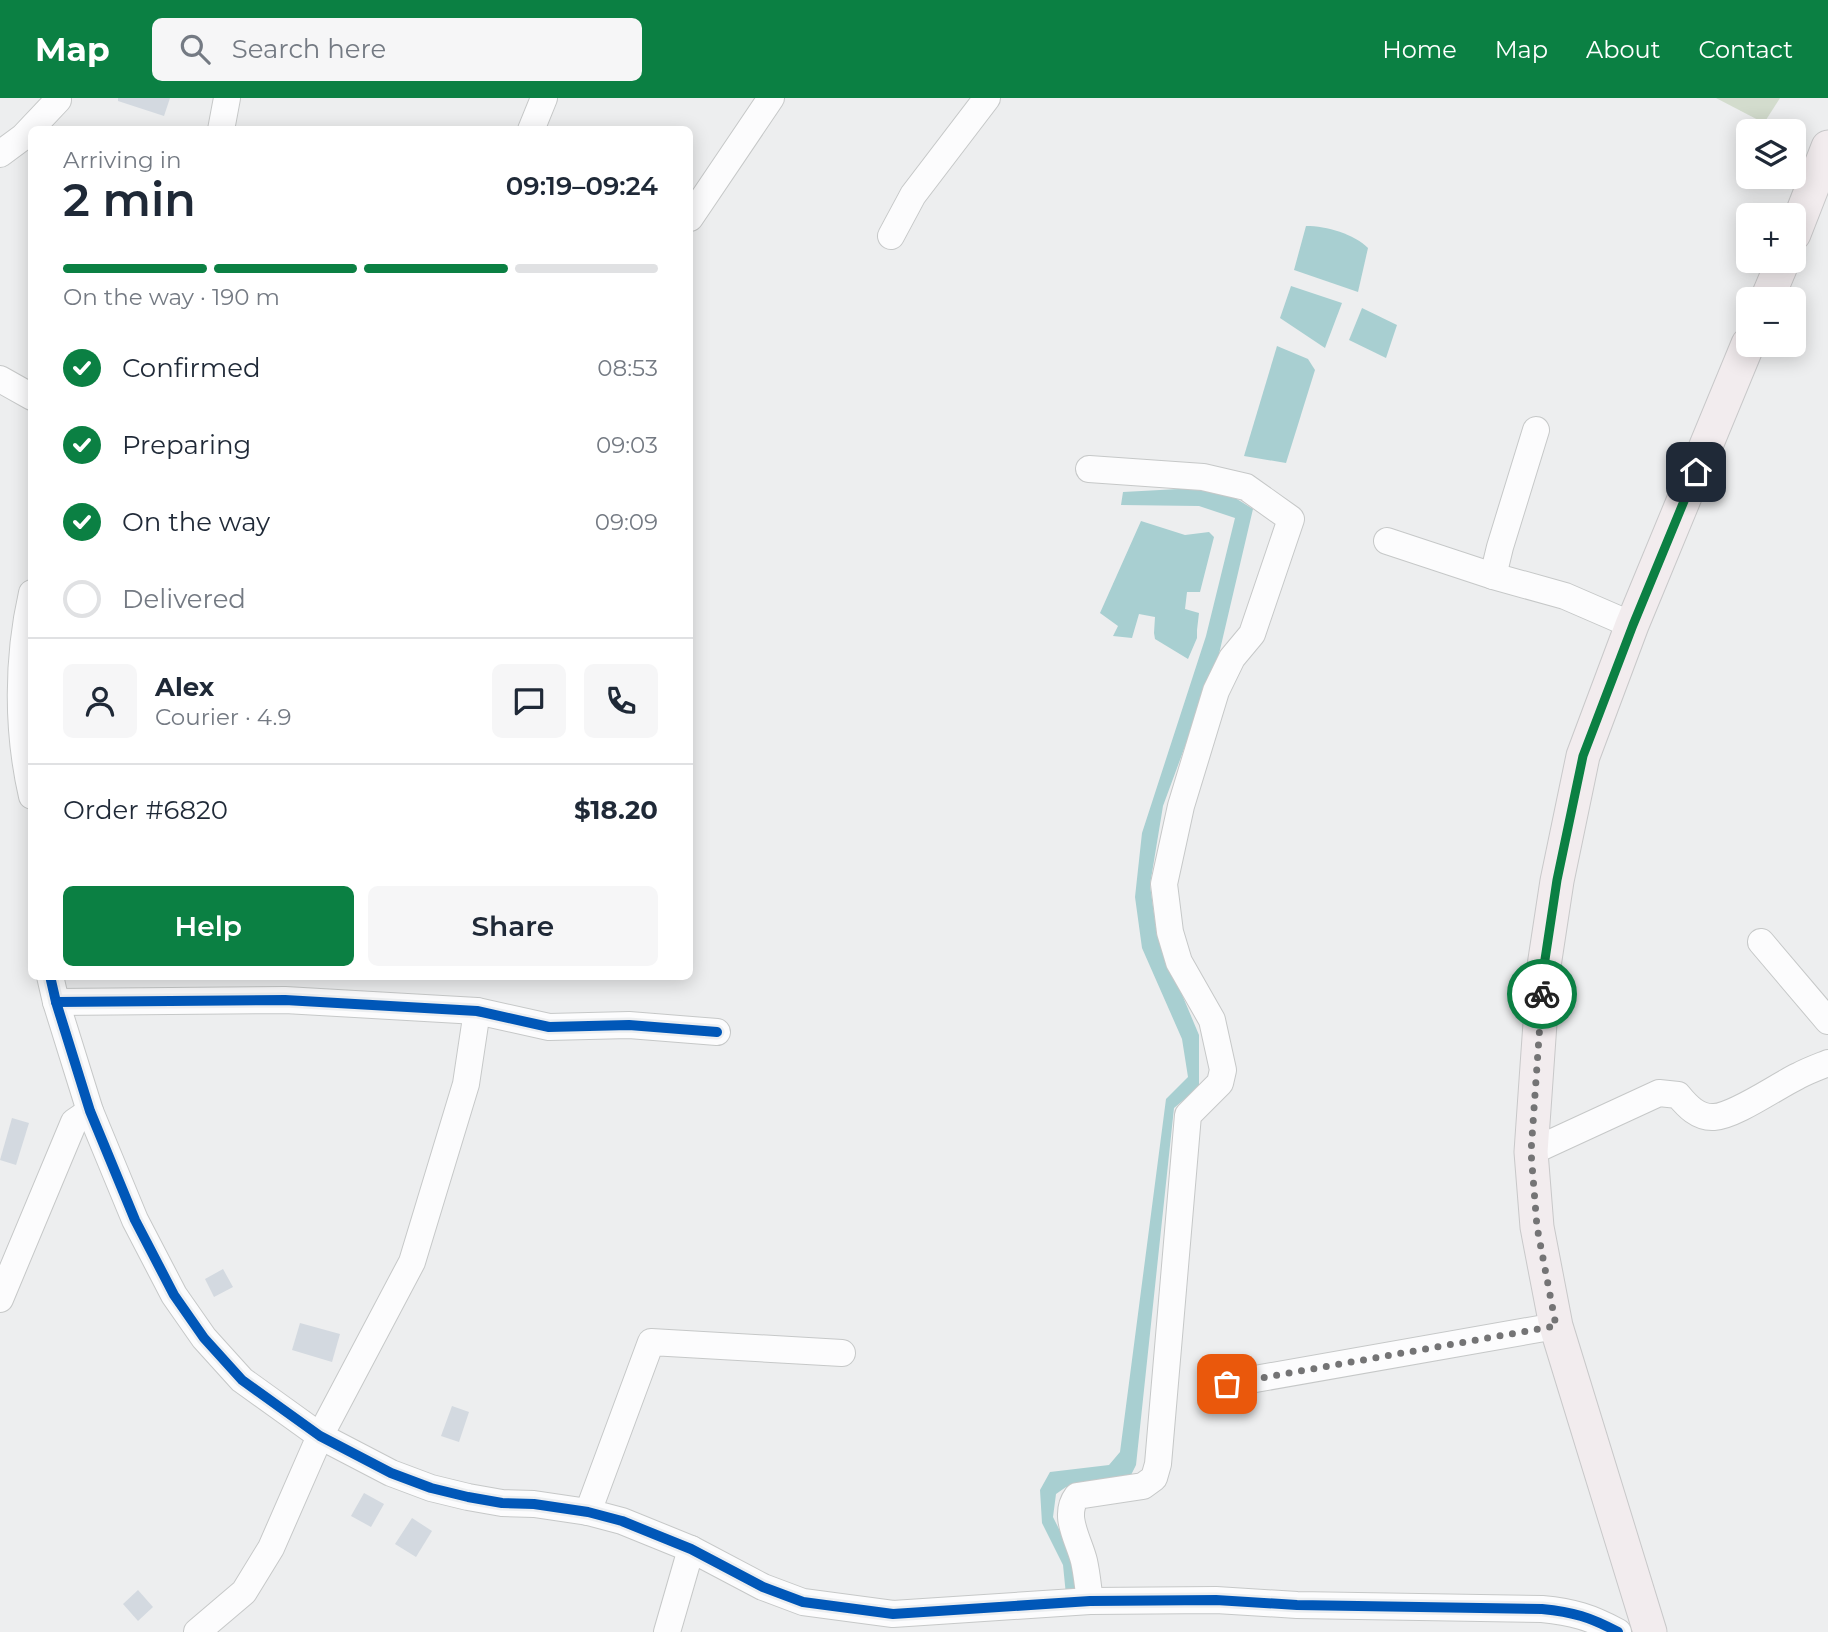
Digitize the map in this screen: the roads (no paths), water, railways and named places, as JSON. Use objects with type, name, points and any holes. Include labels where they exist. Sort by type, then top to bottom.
[{"type":"main road","points":[[1806,203],[1828,147]]},
{"type":"main road","points":[[1650,1632],[1556,1326],[1537,1227],[1531,1152],[1544,966],[1569,819],[1583,756],[1633,625],[1743,357]]},
{"type":"street","points":[[222,126],[228,98]]},
{"type":"street","points":[[533,126],[544,98]]},
{"type":"street","points":[[693,214],[771,98]]},
{"type":"street","points":[[891,236],[914,195],[987,98]]},
{"type":"street","points":[[33,126],[58,100]]},
{"type":"street","points":[[0,154],[28,132]]},
{"type":"street","points":[[0,379],[28,395]]},
{"type":"street","points":[[1493,576],[1536,430]]},
{"type":"street","points":[[1089,469],[1203,477],[1246,487],[1291,519],[1252,634],[1232,658],[1216,691],[1181,806],[1164,884],[1170,932],[1179,962],[1212,1020],[1223,1070],[1220,1083],[1188,1115],[1158,1464],[1154,1478],[1143,1486],[1077,1496],[1072,1503],[1070,1518],[1085,1562],[1090,1601]]},
{"type":"street","points":[[1387,541],[1493,576],[1566,596],[1633,625]]},
{"type":"street","points":[[28,610],[11,704],[28,774]]},
{"type":"street","points":[[1761,942],[1828,1021]]},
{"type":"street","points":[[717,1032],[629,1024],[549,1027],[477,1011],[53,989],[90,1111],[135,1220],[181,1306],[204,1338],[242,1380],[320,1436],[391,1473],[431,1488],[502,1503],[534,1504],[588,1512],[622,1521],[691,1549],[762,1587],[803,1602],[893,1614],[1090,1601],[1216,1600],[1297,1605],[1542,1609],[1572,1612],[1618,1632]]},
{"type":"street","points":[[197,1632],[244,1592],[271,1548],[320,1436],[412,1262],[466,1084],[477,1011]]},
{"type":"street","points":[[1531,1152],[1659,1093],[1678,1095],[1689,1108],[1699,1114],[1714,1117],[1735,1110],[1798,1075],[1828,1063]]},
{"type":"street","points":[[0,1299],[74,1122],[90,1111]]},
{"type":"street","points":[[1227,1384],[1556,1326]]},
{"type":"street","points":[[588,1512],[651,1342],[842,1353]]},
{"type":"street","points":[[667,1632],[691,1549]]},
{"type":"water","points":[[1306,226],[1340,232],[1368,248],[1358,292],[1294,270]]},
{"type":"water","points":[[1291,286],[1342,303],[1325,348],[1280,318]]},
{"type":"water","points":[[1362,308],[1397,325],[1386,358],[1349,340]]},
{"type":"water","points":[[1277,346],[1308,359],[1315,370],[1286,463],[1244,456]]},
{"type":"water","points":[[1197,488],[1232,496],[1253,509],[1219,654],[1163,806],[1150,885],[1157,935],[1199,1035],[1199,1087],[1174,1108],[1136,1465],[1130,1477],[1066,1487],[1056,1494],[1053,1517],[1078,1567],[1079,1594],[1066,1595],[1063,1565],[1042,1523],[1040,1490],[1050,1472],[1109,1465],[1120,1452],[1166,1099],[1188,1077],[1182,1039],[1142,948],[1135,897],[1142,833],[1206,636],[1235,518],[1199,506],[1121,505],[1123,492]]},
{"type":"water","points":[[1141,521],[1185,535],[1209,532],[1214,537],[1200,592],[1187,592],[1185,609],[1199,613],[1197,638],[1188,659],[1155,639],[1155,617],[1139,614],[1132,638],[1113,636],[1118,626],[1100,613]]}]
